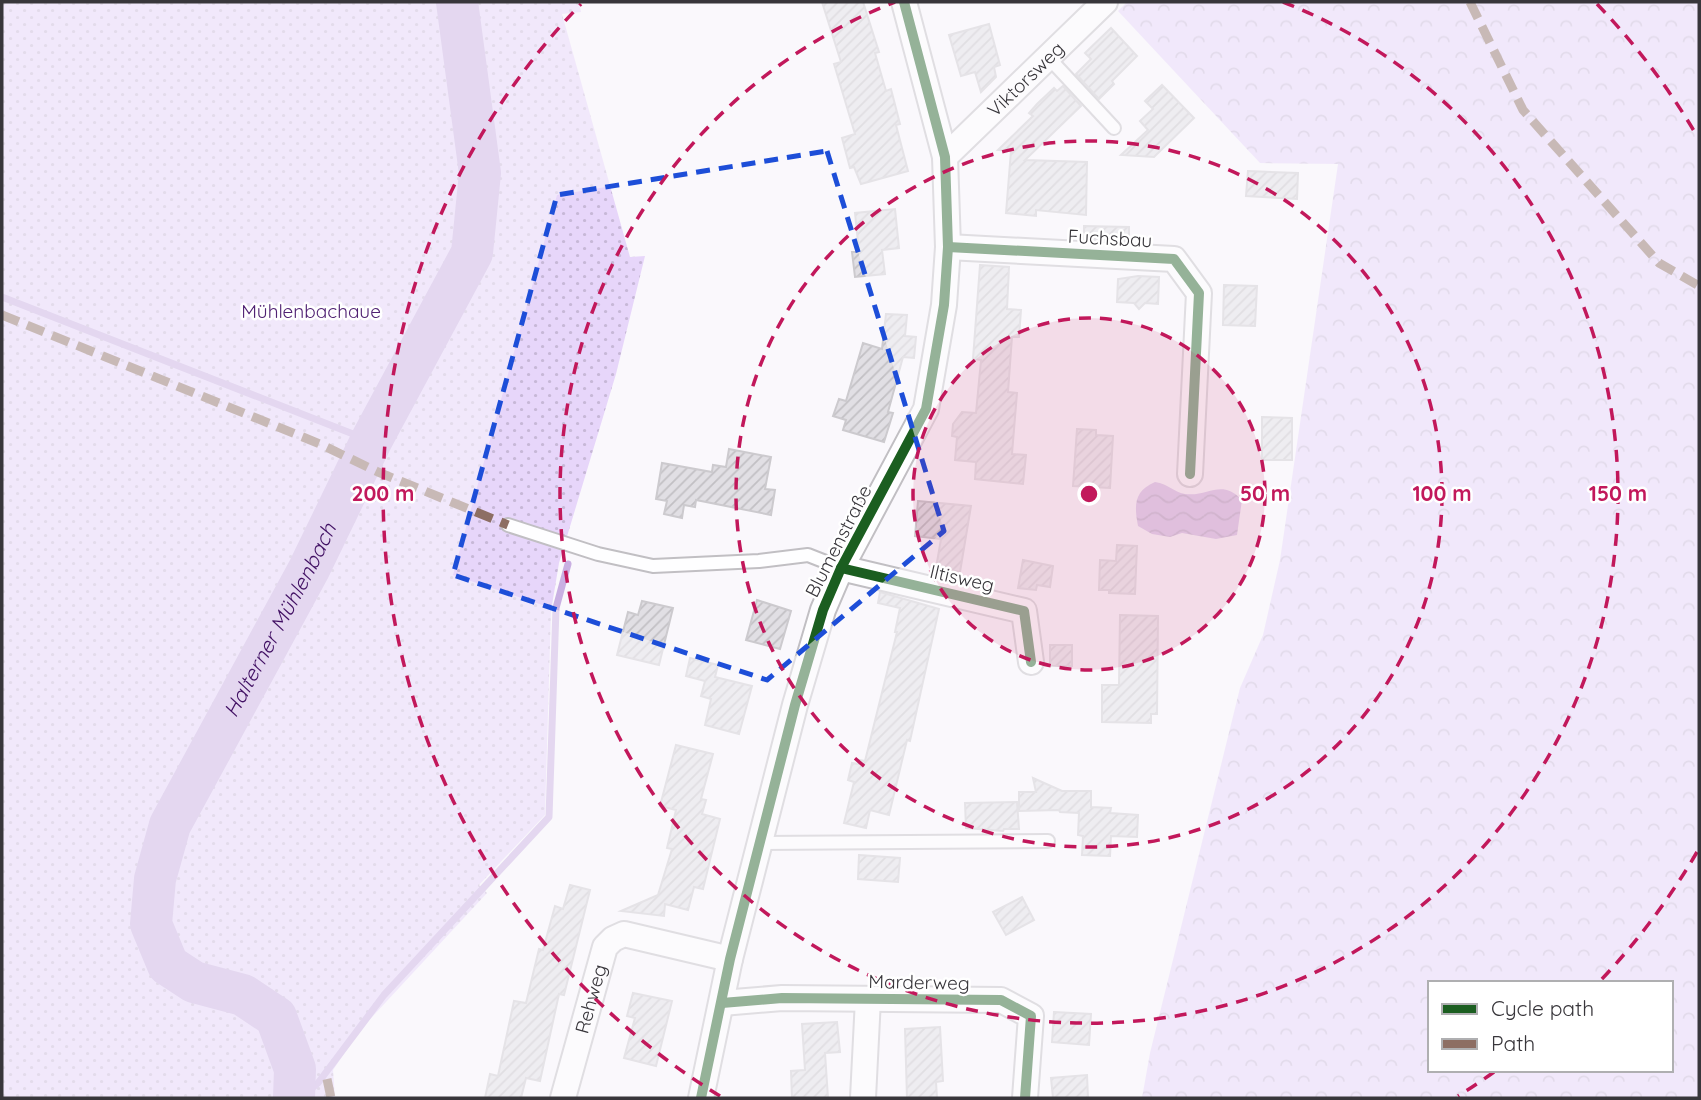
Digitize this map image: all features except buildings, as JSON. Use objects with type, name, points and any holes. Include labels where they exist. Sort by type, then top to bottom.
[{"type":"street","name":"Blumenstraße","points":[[701,1098],[730,959],[823,610],[841,568],[926,409],[944,305],[948,247],[944,157],[904,2]]},
{"type":"street","name":"Viktorsweg","points":[[944,157],[1105,2]]},
{"type":"street","name":"Fuchsbau","points":[[948,247],[1174,259],[1199,293],[1190,474]]},
{"type":"street","name":"Iltisweg","points":[[841,568],[1024,611],[1031,662]]},
{"type":"street","name":"Rehweg","points":[[563,1098],[605,947],[612,939],[624,934],[730,959]]},
{"type":"street","name":"Marderweg","points":[[722,1003],[782,998],[1001,1000],[1031,1016],[1025,1098]]},
{"type":"street","name":"Marderweg","points":[[863,1098],[868,999]]},
{"type":"lane","points":[[1048,57],[1115,128]]},
{"type":"lane","points":[[508,525],[597,554],[653,566],[759,561],[808,555],[841,568]]},
{"type":"lane","points":[[760,843],[1048,842]]},
{"type":"highlighted area","points":[[827,151],[944,531],[767,680],[453,575],[557,195]]},
{"type":"green space","name":"Mühlenbachaue","points":[[2,2],[579,2],[581,12],[562,14],[630,257],[645,256],[616,374],[559,563],[551,611],[545,815],[479,885],[487,893],[361,1029],[333,1070],[335,1098],[2,1098]]},
{"type":"green space","points":[[1127,2],[1699,2],[1699,1098],[1142,1098],[1150,1053],[1240,688],[1263,635],[1280,560],[1338,164],[1260,163],[1118,11]]},
{"type":"water","points":[[1155,482],[1185,494],[1221,489],[1235,494],[1242,500],[1237,535],[1216,539],[1182,533],[1170,537],[1152,534],[1138,526],[1136,512],[1139,494]]},
{"type":"waterway","name":"Halterner Mühlenbach","points":[[294,1098],[295,1069],[276,1017],[243,995],[194,982],[168,965],[151,924],[155,879],[170,825],[309,569],[371,441],[472,253],[480,173],[457,2]]},
{"type":"waterway","points":[[2,297],[371,441]]},
{"type":"waterway","points":[[301,1098],[318,1083],[384,995],[549,817],[556,608],[568,564]]},
{"type":"waterway","points":[[282,1098],[295,1097]]},
{"type":"marked path","points":[[1470,2],[1523,110],[1659,263],[1699,286]]},
{"type":"marked path","points":[[2,315],[320,444],[378,472],[508,525]]},
{"type":"marked path","points":[[327,1079],[331,1098]]},
{"type":"cycle path","points":[[701,1098],[730,959],[795,705],[823,610],[841,568],[926,409],[944,305],[948,247],[945,157],[904,2]]},
{"type":"cycle path","points":[[948,247],[1174,259],[1199,293],[1190,474]]},
{"type":"cycle path","points":[[841,568],[1024,611],[1031,662]]},
{"type":"cycle path","points":[[722,1003],[782,998],[1001,1000],[1031,1016],[1025,1098]]}]
